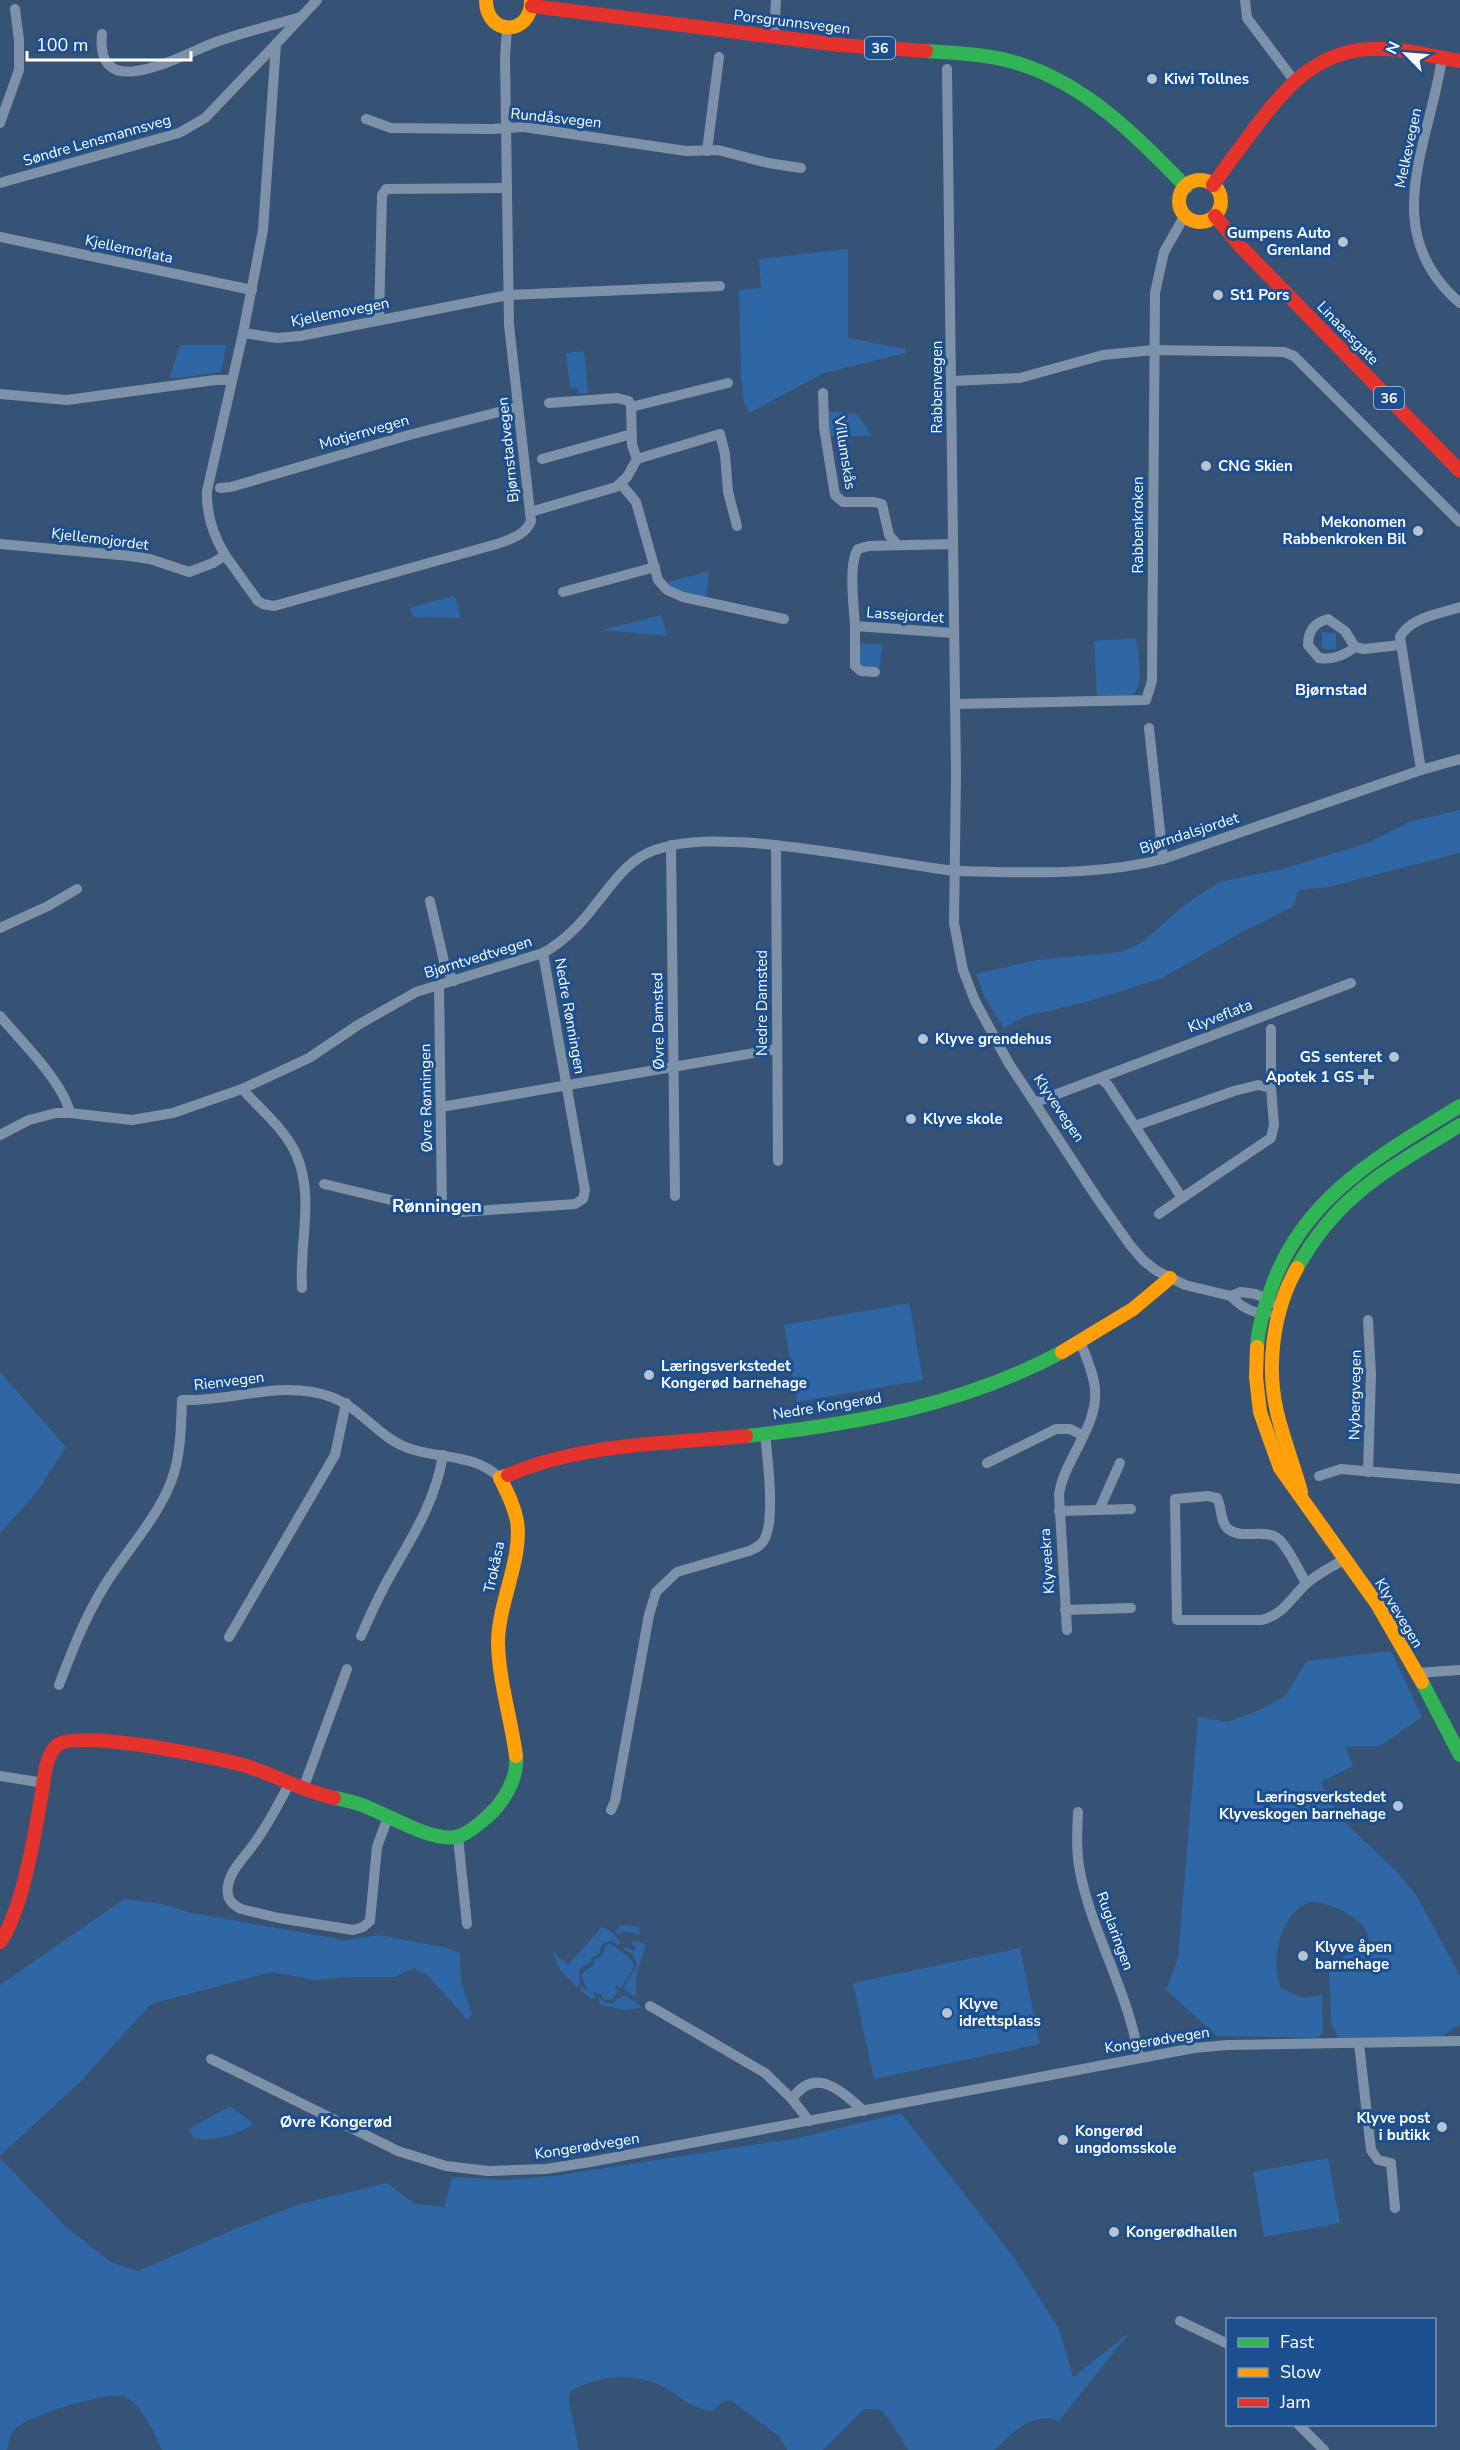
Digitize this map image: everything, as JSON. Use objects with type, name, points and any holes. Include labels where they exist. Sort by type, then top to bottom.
[{"type":"main road","points":[[482,1],[491,20],[507,28]]},
{"type":"main road","name":"Porsgrunnsvegen","points":[[507,28],[521,25],[530,13],[532,3],[857,46],[998,58],[1037,70],[1071,87],[1105,110],[1143,142],[1186,187]]},
{"type":"main road","points":[[1213,185],[1293,80],[1329,58],[1352,51],[1371,49],[1460,61]]},
{"type":"main road","points":[[1202,180],[1213,185],[1221,198],[1221,205],[1215,216],[1203,222],[1185,216],[1180,198],[1186,187],[1202,180]]},
{"type":"main road","name":"Linaaesgate","points":[[1215,216],[1241,247],[1460,471]]},
{"type":"main road","name":"Klyvevegen","points":[[1460,1106],[1396,1146],[1337,1188],[1316,1209],[1302,1228],[1275,1276],[1266,1298],[1256,1360],[1260,1412],[1270,1446],[1286,1477],[1301,1494],[1321,1527],[1381,1611],[1460,1755]]},
{"type":"main road","name":"Klyvevegen","points":[[1301,1494],[1278,1418],[1272,1387],[1273,1342],[1278,1311],[1301,1257],[1315,1236],[1347,1199],[1373,1178],[1460,1125]]},
{"type":"main road","name":"Nedre Kongerød","points":[[765,1432],[855,1420],[921,1408],[970,1393],[1012,1376],[1080,1341],[1155,1295],[1170,1278]]},
{"type":"main road","points":[[500,1478],[535,1463],[566,1455],[765,1432]]},
{"type":"main road","name":"Trokåsa","points":[[458,1837],[488,1817],[500,1805],[513,1780],[517,1765],[513,1732],[501,1687],[498,1642],[500,1616],[516,1547],[517,1522],[511,1500],[500,1478]]},
{"type":"main road","points":[[0,1942],[10,1928],[16,1908],[48,1760],[56,1746],[64,1741],[121,1743],[188,1752],[246,1766],[303,1789],[357,1803],[429,1834],[458,1837]]},
{"type":"street","points":[[225,555],[210,523],[207,498],[263,230],[276,44],[317,0]]},
{"type":"street","points":[[774,36],[777,0]]},
{"type":"street","points":[[1245,0],[1246,18],[1293,80]]},
{"type":"street","points":[[0,123],[19,70],[19,40],[15,9]]},
{"type":"street","points":[[102,34],[102,55],[106,63],[123,71],[133,71],[160,66],[216,42],[301,17]]},
{"type":"street","name":"Bjørnstadvegen","points":[[225,555],[258,601],[274,606],[497,544],[516,537],[529,527],[530,512],[509,325],[505,57],[507,28]]},
{"type":"street","name":"Søndre Lensmannsveg","points":[[0,183],[179,133],[193,127],[212,111],[276,44]]},
{"type":"street","points":[[707,151],[719,57]]},
{"type":"street","name":"Melkevegen","points":[[1442,58],[1415,181],[1413,207],[1417,234],[1424,257],[1437,280],[1460,303]]},
{"type":"street","name":"Rabbenvegen","points":[[947,69],[956,871]]},
{"type":"street","name":"Rundåsvegen","points":[[366,119],[391,128],[524,127],[686,151],[733,153],[768,163],[801,168]]},
{"type":"street","points":[[379,320],[382,195],[386,189],[507,188]]},
{"type":"street","name":"Rabbenkroken","points":[[955,704],[1146,700],[1152,681],[1155,293],[1160,266],[1170,241],[1185,216]]},
{"type":"street","name":"Kjellemoflata","points":[[0,237],[252,290]]},
{"type":"street","name":"Kjellemovegen","points":[[243,333],[277,338],[300,336],[508,295],[720,285]]},
{"type":"street","points":[[952,381],[1020,378],[1102,355],[1154,350],[1276,351],[1294,356],[1460,522]]},
{"type":"street","points":[[0,394],[67,400],[215,380],[232,380]]},
{"type":"street","points":[[632,406],[728,383]]},
{"type":"street","name":"Villumskås","points":[[823,393],[824,428],[835,495],[843,502],[882,504],[890,535],[897,544]]},
{"type":"street","points":[[549,403],[617,398],[629,401],[632,406],[632,434],[637,459]]},
{"type":"street","name":"Motjernvegen","points":[[220,488],[231,487],[409,435],[518,407]]},
{"type":"street","points":[[542,459],[632,434]]},
{"type":"street","points":[[530,512],[621,484],[637,459],[720,434],[725,454],[728,492],[737,525]]},
{"type":"street","points":[[621,484],[636,502],[662,586],[674,594],[784,619]]},
{"type":"street","name":"Kjellemojordet","points":[[0,544],[130,556],[150,559],[189,572],[213,563],[225,555]]},
{"type":"street","points":[[897,544],[952,544]]},
{"type":"street","name":"Lassejordet","points":[[874,672],[861,671],[855,666],[855,553],[862,547],[897,544]]},
{"type":"street","points":[[563,592],[655,567]]},
{"type":"street","points":[[1421,770],[1400,637],[1408,626],[1460,607]]},
{"type":"street","points":[[1355,647],[1345,631],[1328,620],[1319,621],[1312,627],[1308,636],[1308,645],[1319,658],[1343,656],[1355,647],[1400,645]]},
{"type":"street","name":"Lassejordet","points":[[855,626],[953,633]]},
{"type":"street","points":[[1149,728],[1163,859]]},
{"type":"street","name":"Bjørndalsjordet","points":[[956,871],[1083,871],[1138,865],[1163,859],[1421,770],[1460,759]]},
{"type":"street","name":"Bjørntvedtvegen","points":[[0,1135],[36,1117],[70,1113],[132,1120],[151,1118],[242,1089],[309,1058],[402,999],[439,985],[543,953],[569,935],[625,868],[645,854],[671,846],[721,842],[776,845],[956,871]]},
{"type":"street","name":"Nedre Damsted","points":[[776,845],[778,1161]]},
{"type":"street","name":"Øvre Damsted","points":[[671,846],[675,1196]]},
{"type":"street","name":"Klyvevegen","points":[[956,871],[954,922],[965,977],[1008,1062],[1130,1245],[1144,1261],[1185,1285],[1231,1296],[1241,1292],[1266,1298]]},
{"type":"street","points":[[0,928],[48,906],[77,889]]},
{"type":"street","points":[[429,901],[445,966],[454,981]]},
{"type":"street","name":"Nedre Rønningen","points":[[442,1210],[475,1212],[575,1204],[584,1199],[585,1190],[543,953]]},
{"type":"street","name":"Klyveflata","points":[[1036,1102],[1352,983]]},
{"type":"street","name":"Øvre Rønningen","points":[[439,985],[442,1210]]},
{"type":"street","points":[[0,1016],[58,1087],[68,1101],[70,1113]]},
{"type":"street","points":[[1159,1214],[1271,1138],[1274,1125],[1270,1029]]},
{"type":"street","points":[[567,1085],[777,1049]]},
{"type":"street","points":[[1100,1078],[1108,1085],[1182,1197]]},
{"type":"street","name":"Nedre Rønningen","points":[[441,1107],[567,1085]]},
{"type":"street","points":[[1135,1126],[1234,1091],[1258,1085],[1271,1088]]},
{"type":"street","points":[[242,1089],[290,1143],[301,1169],[306,1203],[302,1288]]},
{"type":"street","points":[[324,1184],[442,1210]]},
{"type":"street","name":"Klyvevegen","points":[[1231,1296],[1238,1304],[1262,1313]]},
{"type":"street","points":[[1266,1298],[1278,1311]]},
{"type":"street","points":[[1262,1313],[1278,1311]]},
{"type":"street","name":"Nybergvegen","points":[[1368,1320],[1371,1374],[1368,1472]]},
{"type":"street","name":"Klyveekra","points":[[1067,1630],[1059,1511],[1060,1486],[1095,1406],[1095,1389],[1080,1341]]},
{"type":"street","name":"Rienvegen","points":[[59,1685],[95,1601],[154,1514],[171,1482],[180,1441],[182,1400],[203,1401],[280,1390],[320,1394],[346,1403],[394,1442],[412,1449],[477,1463],[493,1471],[500,1478]]},
{"type":"street","points":[[229,1637],[335,1455],[346,1403]]},
{"type":"street","points":[[987,1463],[1056,1429],[1070,1429],[1082,1435]]},
{"type":"street","name":"Nedre Kongerød","points":[[610,1810],[615,1801],[649,1615],[656,1592],[677,1572],[749,1551],[760,1546],[765,1539],[770,1510],[765,1432]]},
{"type":"street","points":[[361,1636],[378,1599],[433,1498],[443,1455]]},
{"type":"street","points":[[1099,1509],[1120,1463]]},
{"type":"street","points":[[1319,1476],[1331,1470],[1341,1469],[1460,1479]]},
{"type":"street","points":[[1306,1583],[1281,1541],[1274,1536],[1237,1533],[1228,1529],[1223,1524],[1221,1505],[1217,1498],[1208,1496],[1174,1499],[1176,1620],[1262,1620],[1274,1617],[1283,1611],[1306,1583],[1345,1559]]},
{"type":"street","name":"Klyveekra","points":[[1059,1511],[1131,1509]]},
{"type":"street","name":"Klyveekra","points":[[1065,1610],[1131,1608]]},
{"type":"street","points":[[303,1789],[347,1669]]},
{"type":"street","points":[[1416,1673],[1460,1670]]},
{"type":"street","points":[[0,1776],[44,1783]]},
{"type":"street","points":[[289,1784],[266,1826],[231,1876],[228,1897],[231,1903],[241,1909],[334,1928],[354,1930],[363,1927],[370,1921],[377,1847],[388,1817]]},
{"type":"street","name":"Ruglaringen","points":[[1078,1812],[1077,1854],[1085,1893],[1120,1989],[1139,2058]]},
{"type":"street","points":[[458,1837],[467,1924]]},
{"type":"street","points":[[650,2006],[765,2073],[792,2099],[809,2121]]},
{"type":"street","name":"Kongerødvegen","points":[[211,2059],[398,2151],[446,2166],[488,2171],[546,2169],[1139,2058],[1228,2044],[1460,2041]]},
{"type":"street","points":[[1359,2044],[1371,2150],[1378,2160],[1391,2163],[1395,2208]]},
{"type":"street","points":[[792,2099],[803,2085],[817,2082],[837,2090],[864,2111]]},
{"type":"street","points":[[1180,2321],[1226,2344]]},
{"type":"street","points":[[1300,2426],[1324,2450]]},
{"type":"shaded area","points":[[848,249],[848,338],[906,349],[905,353],[824,373],[749,413],[744,402],[741,377],[739,290],[761,288],[759,259]]},
{"type":"shaded area","points":[[180,345],[226,345],[221,372],[169,379]]},
{"type":"shaded area","points":[[584,351],[588,393],[578,394],[578,388],[570,389],[566,353]]},
{"type":"shaded area","points":[[826,411],[857,414],[872,436],[830,436]]},
{"type":"shaded area","points":[[709,571],[707,595],[703,597],[678,592],[665,583]]},
{"type":"shaded area","points":[[452,596],[456,599],[461,618],[413,617],[410,608]]},
{"type":"shaded area","points":[[661,615],[667,636],[602,630]]},
{"type":"shaded area","points":[[1322,632],[1336,633],[1336,649],[1322,649]]},
{"type":"shaded area","points":[[1136,638],[1140,678],[1135,692],[1126,696],[1097,696],[1094,641]]},
{"type":"shaded area","points":[[860,643],[882,644],[880,667],[860,666]]},
{"type":"shaded area","points":[[1460,810],[1460,853],[1328,887],[1299,890],[1293,907],[1242,932],[1162,978],[1090,1001],[1026,1016],[1004,1028],[985,998],[976,974],[1037,960],[1121,952],[1143,942],[1183,906],[1219,882],[1282,869],[1365,844],[1409,822]]},
{"type":"shaded area","points":[[909,1303],[923,1380],[797,1402],[784,1325]]},
{"type":"shaded area","points":[[0,1372],[66,1447],[37,1492],[0,1533]]},
{"type":"shaded area","points":[[1391,1651],[1422,1717],[1380,1746],[1345,1746],[1353,1766],[1321,1782],[1340,1818],[1397,1872],[1417,1896],[1460,1976],[1460,2024],[1441,2037],[1339,2039],[1331,2022],[1329,1970],[1338,1960],[1366,1945],[1368,1934],[1363,1926],[1346,1913],[1335,1907],[1315,1902],[1298,1909],[1290,1918],[1280,1941],[1276,1966],[1281,1988],[1302,1998],[1322,1995],[1323,2032],[1318,2038],[1217,2036],[1166,1990],[1178,1958],[1198,1717],[1228,1722],[1264,1708],[1285,1696],[1307,1661]]},
{"type":"shaded area","points":[[124,1899],[162,1904],[192,1913],[344,1940],[379,1935],[448,1948],[460,1953],[461,1982],[472,2014],[467,2019],[427,1975],[414,1968],[395,1977],[314,1980],[272,1972],[151,2004],[80,2082],[0,2156],[0,1985]]},
{"type":"shaded area","points":[[620,1925],[639,1927],[640,1935],[623,1931],[619,1935],[616,1932]]},
{"type":"shaded area","points":[[602,1927],[611,1931],[620,1942],[617,1945],[612,1941],[602,1944],[599,1954],[592,1957],[590,1963],[579,1971],[580,1984],[577,1987],[560,1970],[553,1955],[554,1953],[568,1965]]},
{"type":"shaded area","points":[[634,1941],[646,1944],[636,1977],[636,1997],[626,1991],[628,1987],[623,1989],[637,1965],[632,1953],[624,1950],[626,1946],[634,1951],[636,1948],[632,1944]]},
{"type":"shaded area","points":[[611,1944],[632,1960],[634,1967],[621,1988],[617,1985],[615,1989],[619,1991],[612,1999],[608,2000],[601,1997],[602,1994],[594,1992],[593,1995],[596,1997],[591,1999],[580,1990],[582,1986],[585,1990],[587,1988],[582,1974],[593,1966],[594,1960],[602,1956],[606,1945]]},
{"type":"shaded area","name":"Klyve idrettsplass","points":[[1020,1948],[1040,2044],[874,2079],[853,1983]]},
{"type":"shaded area","points":[[624,1995],[641,2008],[622,2010],[599,2004],[600,1999],[611,2004]]},
{"type":"shaded area","points":[[230,2106],[254,2124],[225,2137],[193,2138],[189,2129]]},
{"type":"shaded area","points":[[901,2113],[1015,2259],[1059,2329],[1073,2377],[1130,2332],[1059,2421],[1040,2419],[1032,2421],[1016,2430],[995,2450],[908,2450],[881,2410],[864,2409],[823,2450],[787,2450],[779,2436],[730,2400],[724,2401],[713,2411],[706,2410],[693,2406],[653,2382],[617,2377],[592,2382],[570,2391],[569,2402],[579,2450],[162,2450],[137,2406],[125,2397],[116,2396],[87,2401],[35,2418],[15,2429],[7,2450],[0,2450],[0,2158],[67,2228],[111,2262],[138,2271],[300,2204],[387,2183],[415,2204],[444,2207],[452,2177],[505,2180],[554,2176],[798,2138]]},
{"type":"shaded area","points":[[1328,2158],[1340,2223],[1264,2237],[1253,2172]]},
{"type":"traffic: fast","points":[[926,51],[972,54],[1006,60],[1042,72],[1066,84],[1130,131],[1186,187]]},
{"type":"traffic: fast","points":[[1257,1347],[1262,1318],[1285,1256],[1303,1228],[1324,1203],[1374,1161],[1460,1106]]},
{"type":"traffic: fast","points":[[1297,1268],[1313,1242],[1348,1201],[1388,1170],[1460,1125]]},
{"type":"traffic: fast","points":[[746,1436],[868,1418],[948,1399],[1025,1370],[1062,1352]]},
{"type":"traffic: fast","points":[[1422,1682],[1460,1755]]},
{"type":"traffic: fast","points":[[334,1798],[367,1807],[433,1835],[461,1836],[478,1825],[501,1802],[514,1777],[516,1756]]},
{"type":"traffic: slow","points":[[486,0],[488,12],[493,21],[501,26],[509,27],[517,26],[524,20],[529,12],[531,0]]},
{"type":"traffic: slow","points":[[1200,180],[1215,186],[1221,201],[1215,216],[1200,222],[1185,216],[1179,201],[1185,186],[1200,180]]},
{"type":"traffic: slow","points":[[1297,1268],[1277,1320],[1272,1376],[1279,1422],[1301,1492]]},
{"type":"traffic: slow","points":[[1062,1352],[1133,1309],[1170,1278]]},
{"type":"traffic: slow","points":[[1257,1347],[1256,1377],[1260,1412],[1280,1468],[1377,1604],[1422,1682]]},
{"type":"traffic: slow","points":[[508,1475],[500,1478],[514,1510],[518,1535],[498,1643],[516,1756]]},
{"type":"traffic: jam","points":[[532,6],[840,45],[926,51]]},
{"type":"traffic: jam","points":[[1213,185],[1254,129],[1289,87],[1302,75],[1332,57],[1350,52],[1380,49],[1460,61]]},
{"type":"traffic: jam","points":[[1215,216],[1241,247],[1460,471]]},
{"type":"traffic: jam","points":[[508,1475],[536,1464],[625,1446],[746,1436]]},
{"type":"traffic: jam","points":[[0,1942],[8,1929],[21,1893],[31,1853],[47,1764],[56,1746],[68,1741],[89,1740],[146,1746],[205,1756],[243,1765],[334,1798]]},
{"type":"place","name":"Kiwi Tollnes","points":[[1152,79]]},
{"type":"place","name":"Gumpens Auto Grenland","points":[[1343,242]]},
{"type":"place","name":"St1 Pors","points":[[1218,295]]},
{"type":"place","name":"CNG Skien","points":[[1206,466]]},
{"type":"place","name":"Mekonomen Rabbenkroken Bil","points":[[1418,531]]},
{"type":"place","name":"Klyve grendehus","points":[[923,1039]]},
{"type":"place","name":"GS senteret","points":[[1394,1057]]},
{"type":"place","name":"Apotek 1 GS","points":[[1366,1077]]},
{"type":"place","name":"Klyve skole","points":[[911,1119]]},
{"type":"place","name":"Læringsverkstedet Kongerød barnehage","points":[[649,1375]]},
{"type":"place","name":"Læringsverkstedet Klyveskogen barnehage","points":[[1398,1806]]},
{"type":"place","name":"Klyve åpen barnehage","points":[[1303,1956]]},
{"type":"place","name":"Klyve idrettsplass","points":[[947,2013]]},
{"type":"place","name":"Klyve post i butikk","points":[[1442,2127]]},
{"type":"place","name":"Kongerød ungdomsskole","points":[[1063,2140]]},
{"type":"place","name":"Kongerødhallen","points":[[1114,2232]]},
{"type":"district","name":"Bjørnstad","points":[[1331,690]]},
{"type":"district","name":"Rønningen","points":[[437,1206]]},
{"type":"district","name":"Øvre Kongerød","points":[[336,2122]]}]
